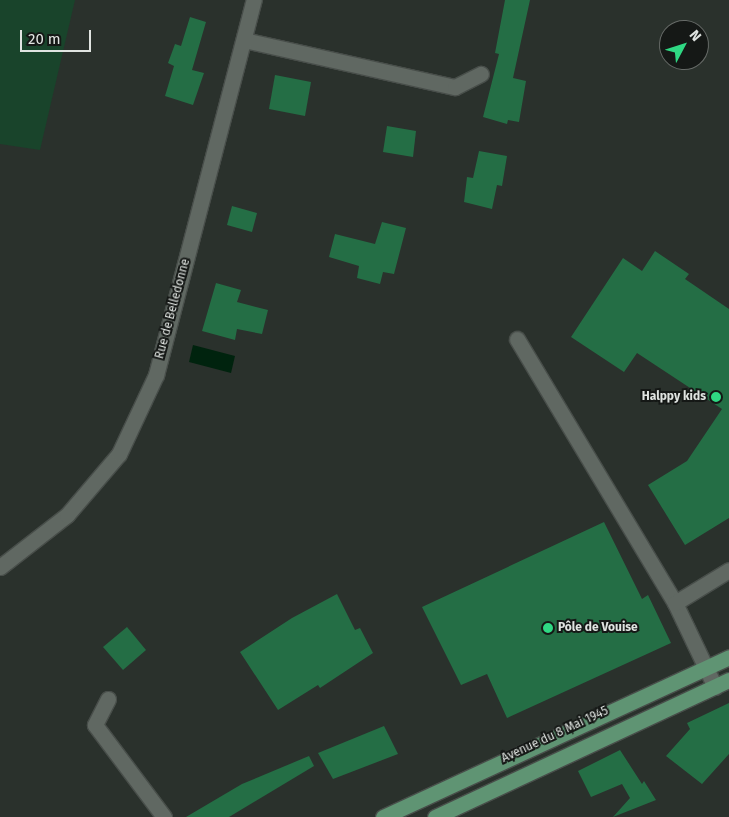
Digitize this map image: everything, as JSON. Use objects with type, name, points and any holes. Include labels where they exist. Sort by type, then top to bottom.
[{"type":"main road","name":"Avenue du 8 Mai 1945","points":[[389,816],[729,657]]},
{"type":"main road","name":"Avenue du 8 Mai 1945","points":[[435,817],[729,680]]},
{"type":"street","name":"Rue de Belledonne","points":[[0,566],[67,515],[119,454],[156,375],[254,0]]},
{"type":"street","points":[[244,40],[455,87],[481,74]]},
{"type":"street","points":[[517,339],[676,603],[715,687]]},
{"type":"street","points":[[676,603],[729,570]]},
{"type":"street","points":[[108,699],[95,725],[164,817]]},
{"type":"shaded area","points":[[0,0],[75,0],[40,150],[0,144]]},
{"type":"shaded area","points":[[193,345],[235,356],[231,373],[189,362]]},
{"type":"building","points":[[505,0],[530,0],[513,78],[526,81],[519,122],[508,120],[507,124],[483,117],[499,54],[495,53]]},
{"type":"building","points":[[190,17],[206,22],[192,70],[204,73],[193,105],[165,96],[174,66],[168,63],[175,44],[181,46]]},
{"type":"building","points":[[275,75],[311,82],[305,116],[269,109]]},
{"type":"building","points":[[387,126],[416,131],[413,157],[383,152]]},
{"type":"building","points":[[479,151],[507,156],[502,186],[497,185],[492,209],[464,202],[467,177],[473,178]]},
{"type":"building","points":[[232,206],[257,213],[252,232],[227,225]]},
{"type":"building","points":[[382,222],[406,228],[394,274],[383,272],[380,284],[357,278],[359,266],[329,257],[335,234],[375,244]]},
{"type":"building","points":[[655,251],[689,274],[685,279],[729,309],[729,518],[685,545],[648,485],[687,461],[722,409],[637,353],[624,372],[571,337],[623,258],[642,271]]},
{"type":"building","points":[[216,283],[241,290],[237,302],[268,310],[262,334],[237,329],[235,340],[202,331]]},
{"type":"building","name":"Pôle de Vouise","points":[[604,522],[642,599],[648,595],[671,643],[507,718],[487,674],[461,685],[422,607]]},
{"type":"building","points":[[337,594],[355,630],[360,628],[373,653],[320,688],[318,685],[278,710],[240,652],[292,618]]},
{"type":"building","points":[[127,627],[146,650],[123,670],[103,647]]},
{"type":"building","points":[[729,703],[729,754],[702,784],[666,756],[690,729],[687,723]]},
{"type":"building","points":[[384,726],[398,754],[333,779],[318,753]]},
{"type":"building","points":[[620,750],[642,784],[644,781],[656,800],[613,817],[630,798],[622,784],[591,797],[578,771]]},
{"type":"building","points":[[309,756],[314,766],[229,817],[186,817],[242,784]]},
{"type":"place","name":"Halppy kids","points":[[716,397]]},
{"type":"place","name":"Pôle de Vouise","points":[[548,628]]}]
